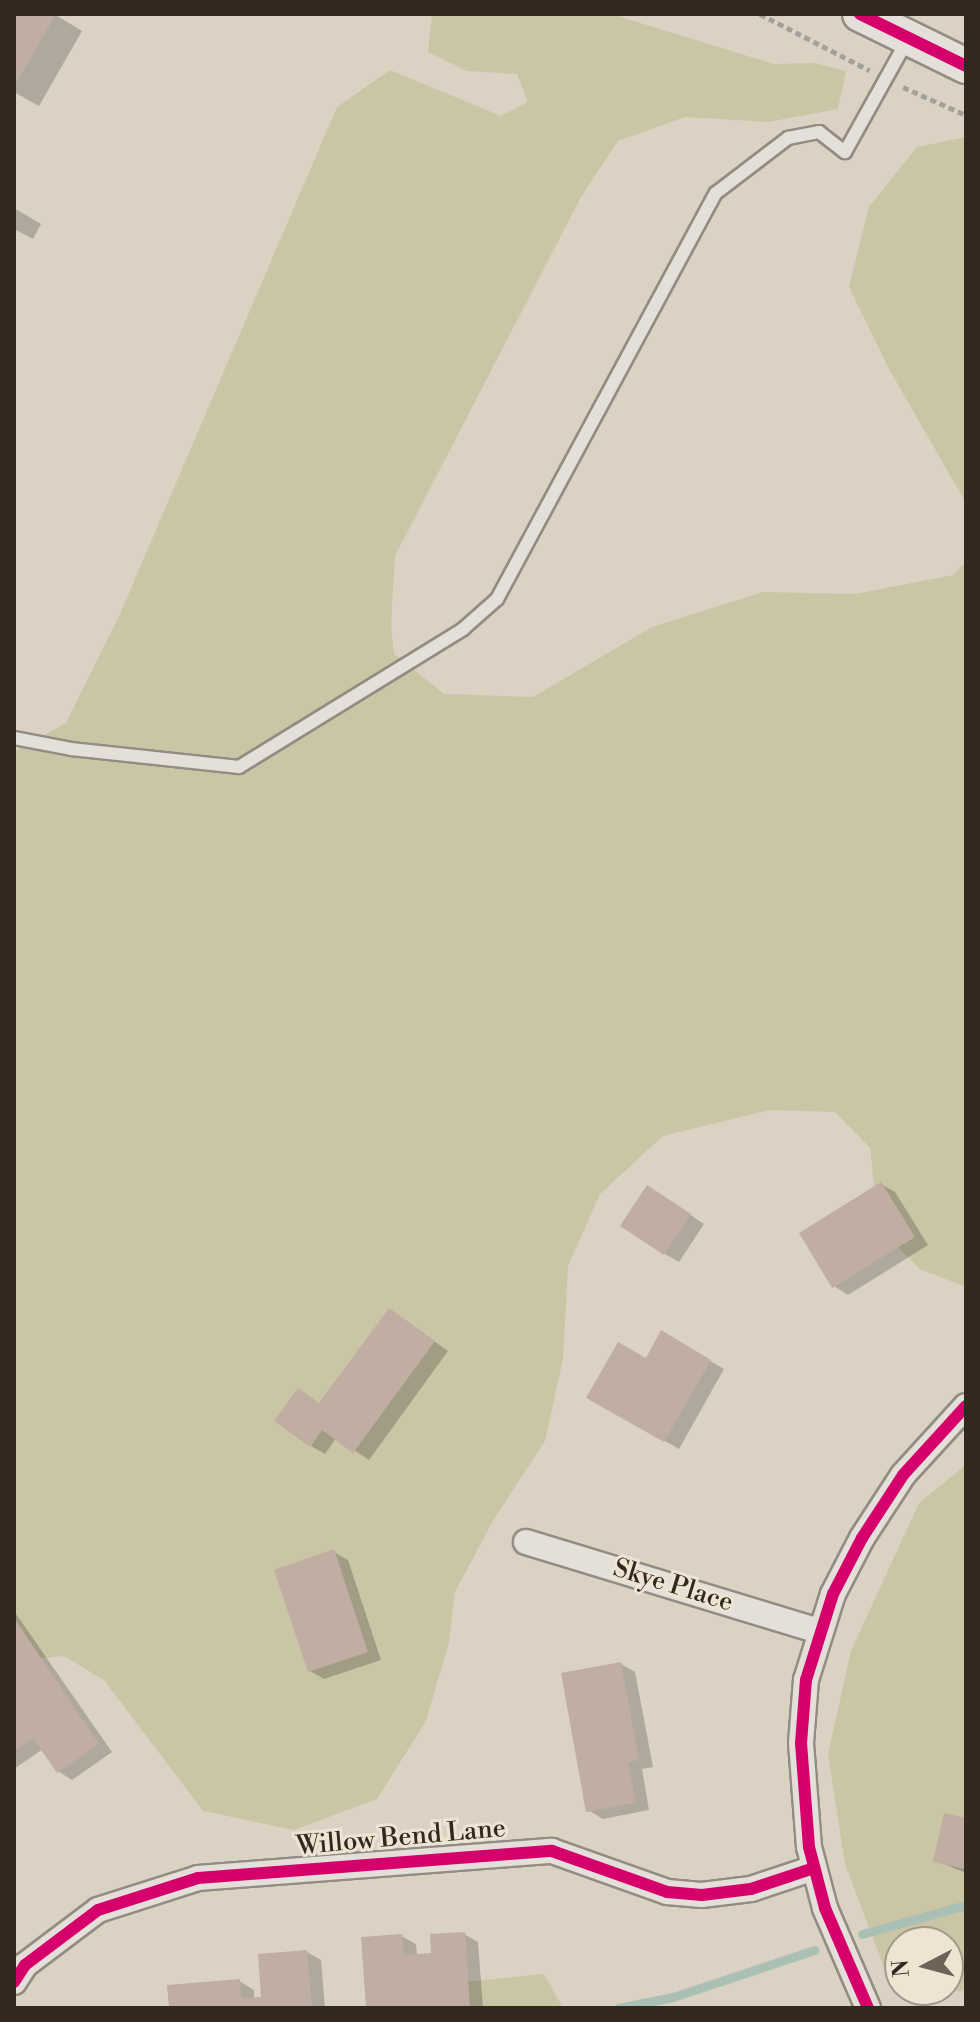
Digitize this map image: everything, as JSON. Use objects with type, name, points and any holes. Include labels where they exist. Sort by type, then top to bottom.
[{"type":"street","points":[[860,14],[966,66]]},
{"type":"street","points":[[868,2008],[847,1967],[814,1868],[801,1743],[806,1680],[819,1631],[862,1538],[903,1475],[966,1406]]},
{"type":"street","name":"Skye Place","points":[[526,1542],[819,1631]]},
{"type":"street","name":"Willow Bend Lane","points":[[14,1982],[25,1965],[98,1910],[198,1878],[552,1851],[667,1892],[702,1895],[751,1889],[814,1868]]},
{"type":"lane","points":[[14,738],[71,749],[239,767],[463,629],[497,599],[716,193],[788,138],[819,132],[845,152],[908,39]]},
{"type":"path","points":[[760,14],[966,115]]},
{"type":"shaded area","points":[[432,14],[611,14],[774,64],[813,63],[846,71],[838,109],[768,122],[685,117],[618,141],[581,197],[395,556],[391,625],[394,654],[444,694],[533,697],[652,627],[763,592],[855,594],[953,575],[966,561],[966,1287],[920,1269],[879,1228],[870,1148],[835,1112],[769,1110],[663,1136],[600,1194],[568,1266],[563,1359],[545,1441],[494,1519],[455,1592],[449,1642],[426,1721],[377,1799],[294,1830],[203,1811],[104,1680],[64,1656],[14,1661],[14,752],[66,723],[120,614],[337,107],[390,70],[501,116],[528,102],[517,74],[467,71],[428,52]]},
{"type":"shaded area","points":[[966,137],[966,503],[889,369],[849,287],[869,207],[917,147]]},
{"type":"shaded area","points":[[966,1465],[964,1988],[964,1926],[884,1926],[884,1967],[845,1864],[828,1754],[851,1651],[919,1503]]},
{"type":"shaded area","points":[[544,1974],[563,2008],[417,2008],[453,1983]]},
{"type":"building","points":[[14,14],[56,14],[14,87]]},
{"type":"building","points":[[881,1182],[915,1237],[832,1288],[799,1233]]},
{"type":"building","points":[[647,1185],[691,1214],[664,1255],[620,1226]]},
{"type":"building","points":[[389,1308],[435,1341],[353,1453],[322,1430],[310,1447],[274,1421],[298,1388],[319,1403]]},
{"type":"building","points":[[661,1330],[711,1360],[664,1442],[586,1398],[618,1342],[646,1358]]},
{"type":"building","points":[[334,1549],[368,1652],[308,1672],[274,1570]]},
{"type":"building","points":[[14,1618],[99,1744],[57,1773],[33,1738],[14,1751]]},
{"type":"building","points":[[621,1662],[639,1760],[628,1762],[636,1803],[586,1812],[561,1673]]},
{"type":"building","points":[[944,1813],[966,1818],[966,1869],[933,1862]]},
{"type":"building","points":[[465,1932],[470,2008],[366,2008],[361,1937],[402,1934],[404,1955],[431,1953],[430,1934]]},
{"type":"building","points":[[307,1950],[312,2008],[169,2008],[167,1985],[240,1979],[241,1998],[261,1997],[258,1954]]},
{"type":"waterway","points":[[862,1934],[966,1905]]},
{"type":"waterway","points":[[618,2008],[673,1997],[814,1950]]},
{"type":"cycle path","points":[[860,14],[966,66]]},
{"type":"cycle path","points":[[868,2008],[825,1908],[809,1847],[801,1743],[806,1680],[833,1594],[862,1538],[903,1475],[966,1406]]},
{"type":"cycle path","points":[[14,1982],[25,1965],[98,1910],[198,1878],[552,1851],[667,1892],[702,1895],[751,1889],[814,1868]]}]
